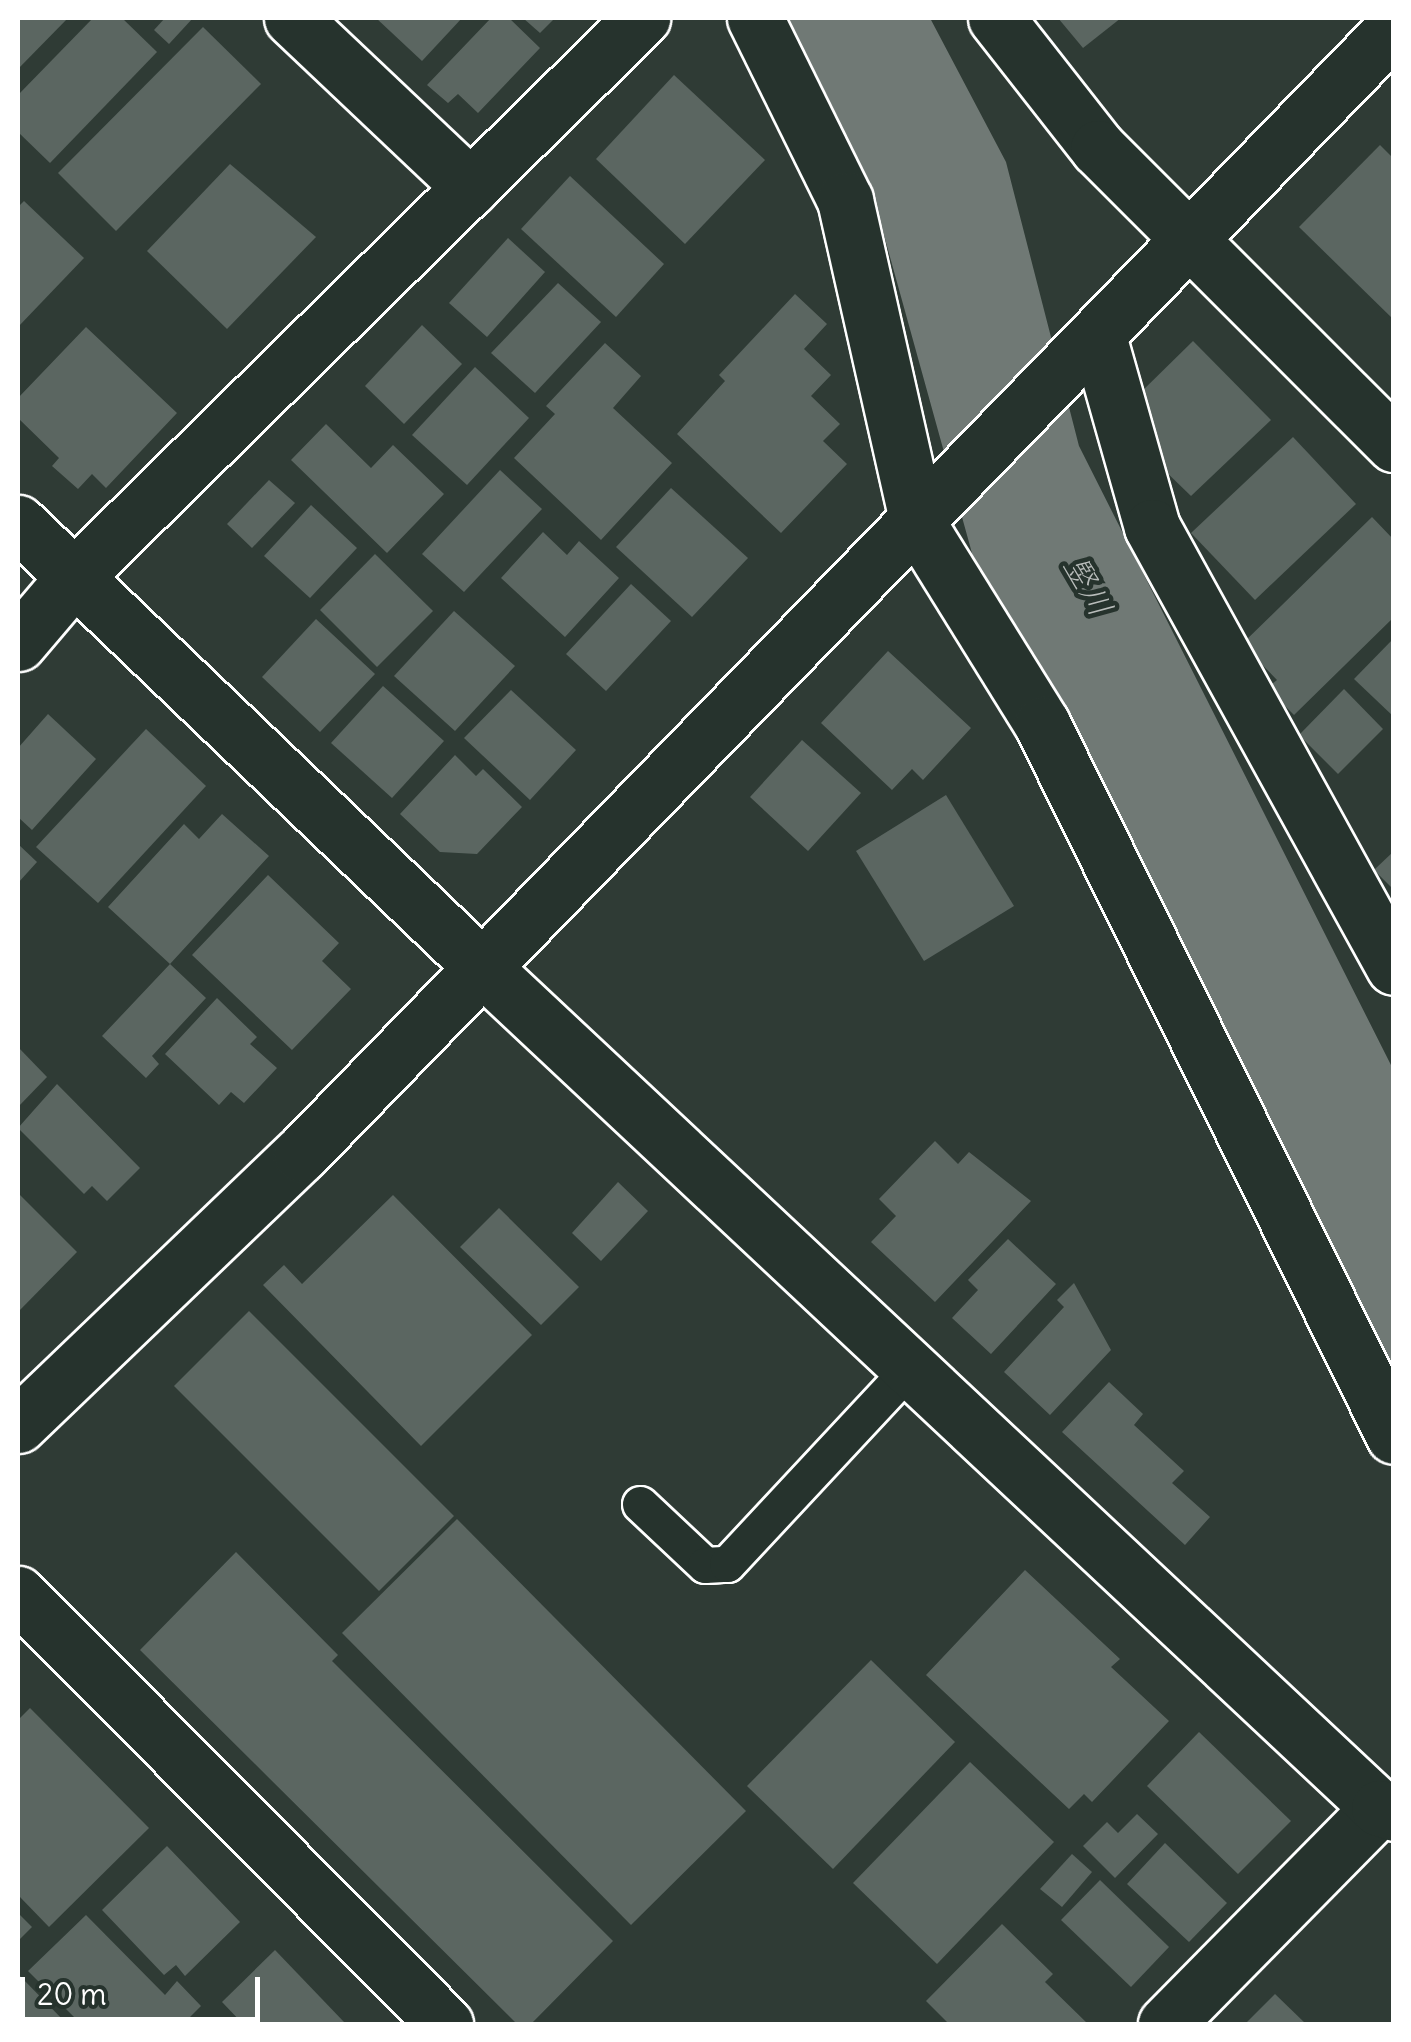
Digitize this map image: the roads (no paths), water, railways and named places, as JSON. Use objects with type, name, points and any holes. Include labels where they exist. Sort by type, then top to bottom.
[{"type":"street","points":[[292,18],[471,188]]},
{"type":"street","points":[[18,643],[74,576],[642,18]]},
{"type":"street","points":[[754,18],[844,200],[918,524],[1042,724],[1394,1436]]},
{"type":"street","points":[[996,18],[1098,148],[1394,444]]},
{"type":"street","points":[[18,1426],[483,968],[918,524],[1394,28]]},
{"type":"street","points":[[1098,336],[1152,527],[1394,966]]},
{"type":"street","points":[[18,523],[483,968],[1386,1810],[1166,2024]]},
{"type":"street","points":[[18,1594],[446,2024]]},
{"type":"lane","points":[[640,1504],[706,1565],[728,1564],[910,1368]]},
{"type":"water","name":"竪川","points":[[784,18],[930,18],[1006,162],[1079,446],[1393,1069],[1393,1367],[975,564],[872,192]]}]
